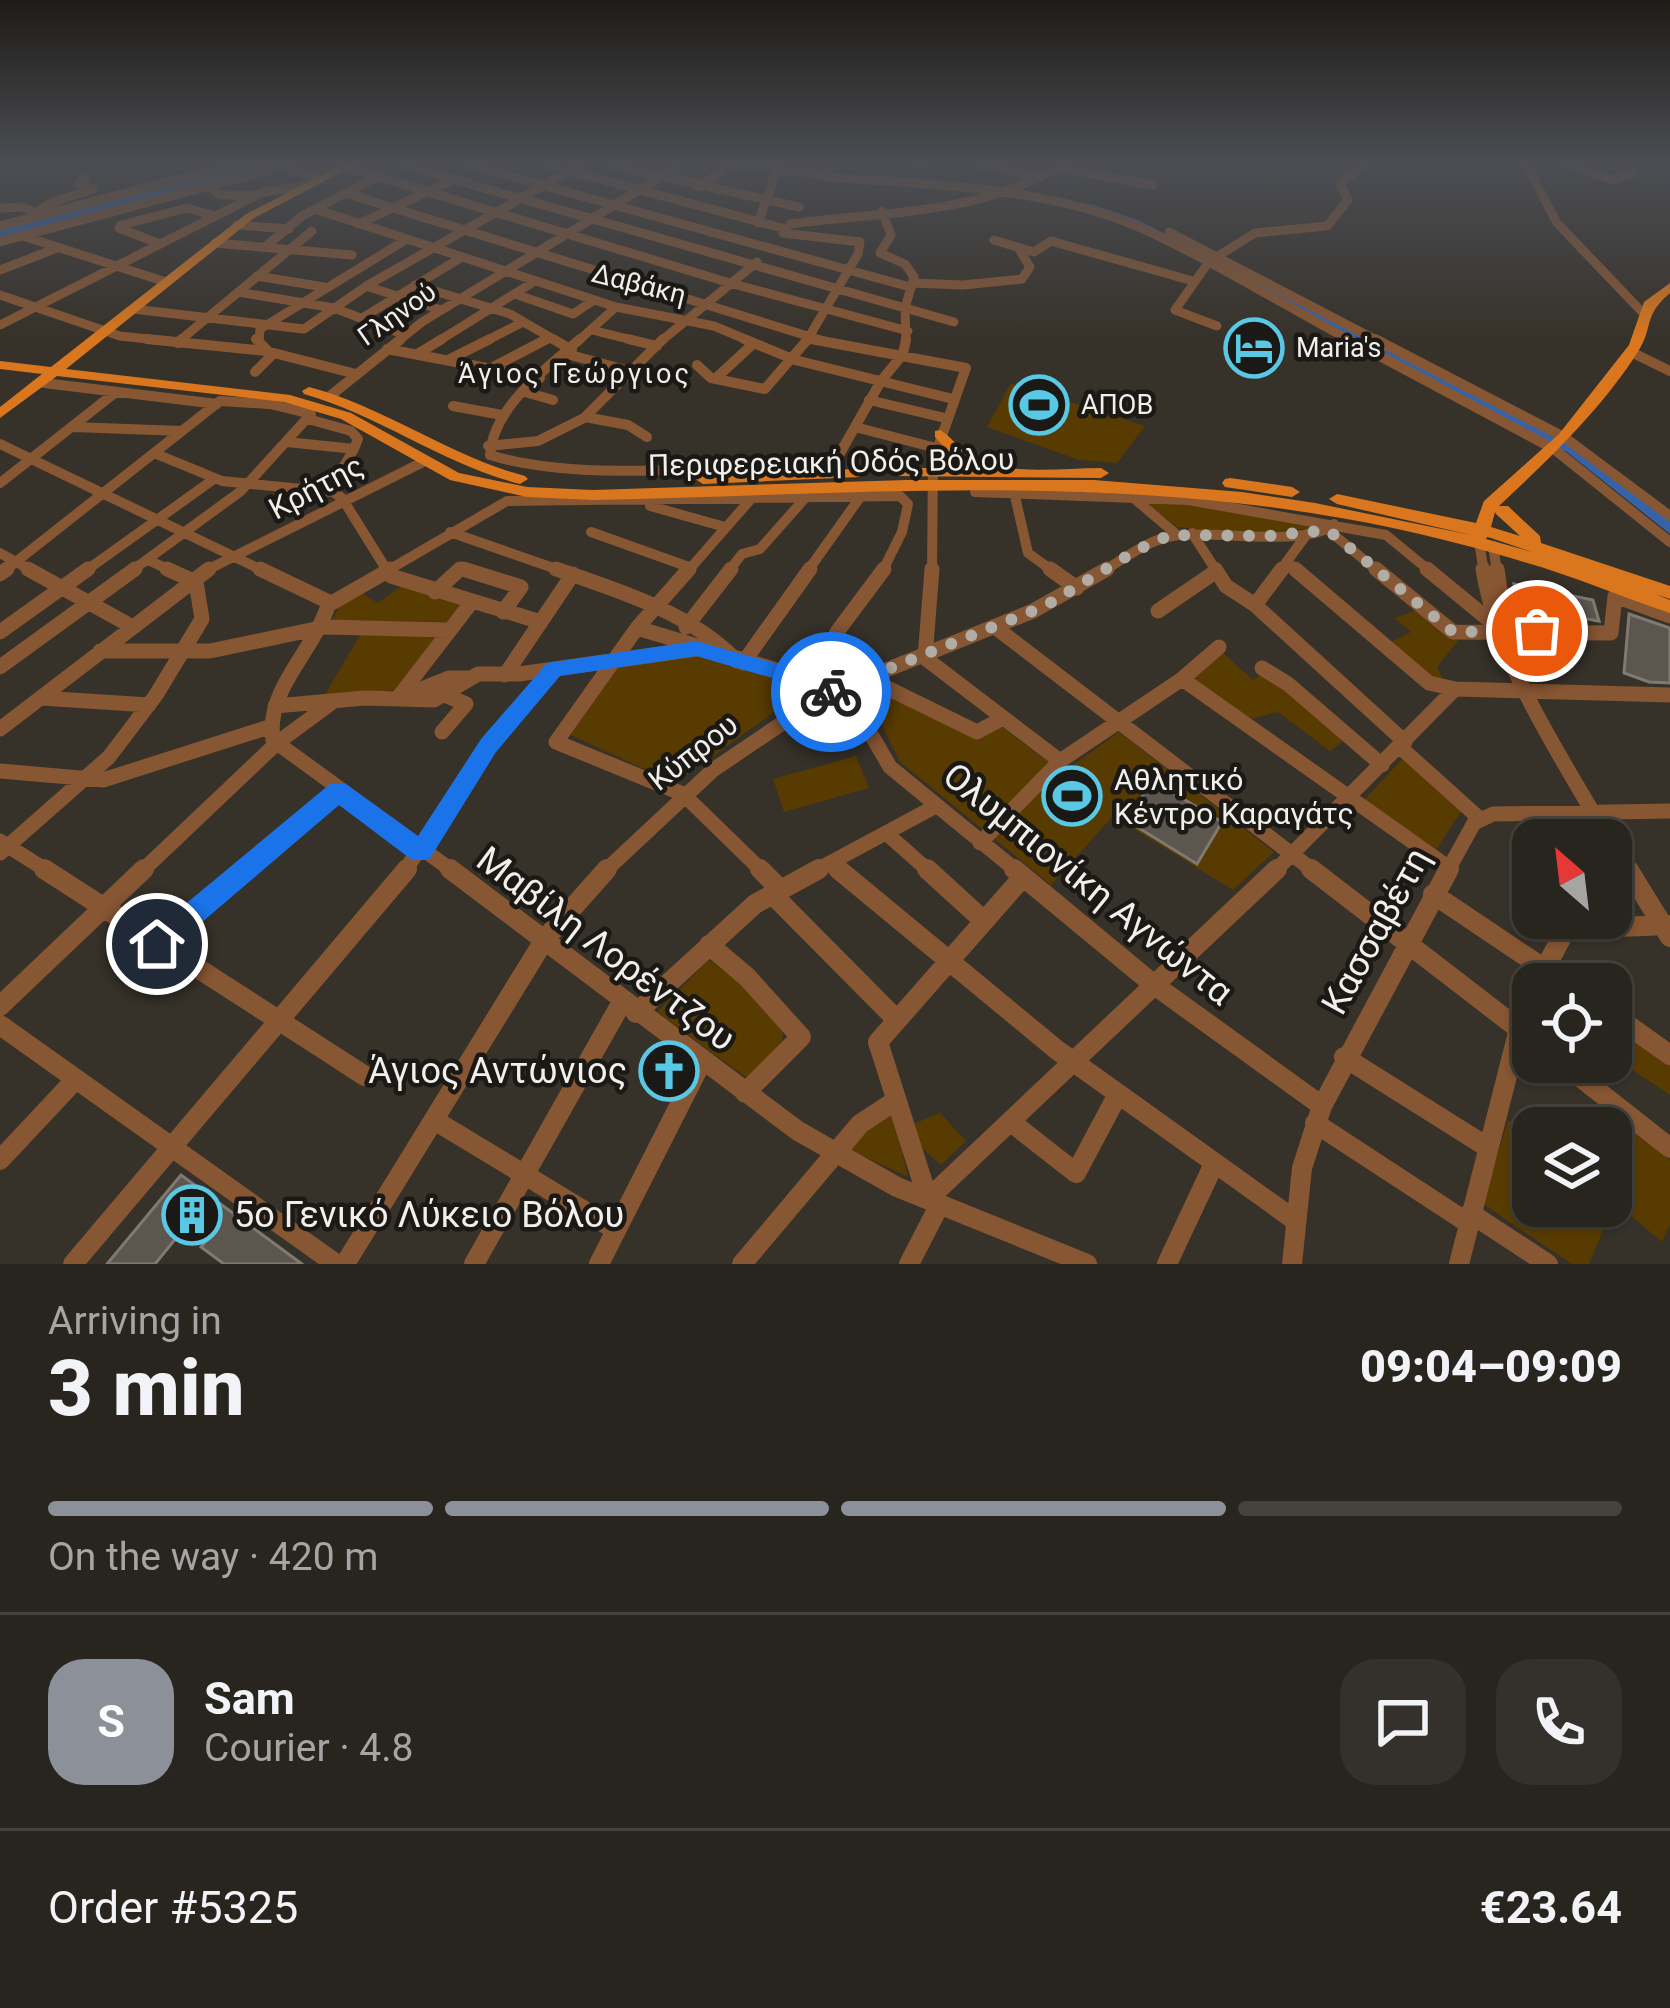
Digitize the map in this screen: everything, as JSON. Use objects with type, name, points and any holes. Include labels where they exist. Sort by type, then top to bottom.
[{"type":"main road","points":[[2,409],[240,223]]},
{"type":"main road","points":[[1486,538],[1490,505],[1559,443],[1631,352],[1654,298],[1670,287]]},
{"type":"main road","points":[[31,358],[86,345]]},
{"type":"main road","name":"Περιφερειακή Οδός Βόλου","points":[[0,361],[31,358],[48,376],[330,396],[365,410],[450,459],[524,479],[597,483],[933,478],[1239,496],[1486,538],[1670,612]]},
{"type":"main road","name":"Περιφερειακή Οδός Βόλου","points":[[0,361],[48,376],[322,406],[423,462],[485,485],[560,494],[1005,472],[1121,474],[1259,487],[1559,553],[1670,593]]},
{"type":"main road","points":[[940,433],[961,457],[1005,472]]},
{"type":"main road","points":[[1486,538],[1512,489]]},
{"type":"main road","points":[[1502,510],[1519,530],[1559,553]]},
{"type":"street","points":[[1,248],[23,236],[74,223]]},
{"type":"street","points":[[130,223],[118,230],[160,244]]},
{"type":"street","points":[[0,325],[201,223]]},
{"type":"street","points":[[265,247],[295,223]]},
{"type":"street","name":"Δαβάκη","points":[[355,223],[594,300],[682,320],[795,360],[953,399]]},
{"type":"street","points":[[441,223],[807,338],[967,368],[940,433],[933,478],[932,610],[926,661],[1060,761]]},
{"type":"street","points":[[133,309],[302,329],[476,223]]},
{"type":"street","points":[[530,223],[908,331]]},
{"type":"street","name":"Γληνού","points":[[330,396],[441,310],[585,223]]},
{"type":"street","points":[[601,223],[954,322]]},
{"type":"street","points":[[673,223],[911,285],[1022,279],[1030,267],[1019,249]]},
{"type":"street","points":[[698,365],[715,380],[767,388],[795,360],[859,254],[859,240],[758,223]]},
{"type":"street","points":[[488,446],[538,442],[585,417],[682,320],[771,250],[789,223]]},
{"type":"street","points":[[786,228],[805,223]]},
{"type":"street","points":[[640,285],[502,415],[489,454],[568,470],[837,460],[880,381],[903,355],[911,285],[906,265],[880,253],[890,237],[888,223]]},
{"type":"street","points":[[1124,223],[1213,260],[1559,443],[1670,516]]},
{"type":"street","points":[[1217,326],[1174,310],[1213,260],[1255,233],[1330,223]]},
{"type":"street","points":[[1557,223],[1644,314]]},
{"type":"street","points":[[177,343],[312,231],[237,225]]},
{"type":"street","points":[[0,227],[166,282]]},
{"type":"street","points":[[812,252],[817,235]]},
{"type":"street","points":[[272,352],[256,339],[266,324],[407,239]]},
{"type":"street","points":[[994,240],[1019,249],[1041,250],[1051,241],[1193,280]]},
{"type":"street","points":[[215,243],[352,255]]},
{"type":"street","points":[[0,270],[57,248]]},
{"type":"street","points":[[362,318],[462,257]]},
{"type":"street","points":[[257,276],[324,287]]},
{"type":"street","points":[[418,353],[535,281]]},
{"type":"street","points":[[415,285],[491,308],[550,337],[569,352],[633,372]]},
{"type":"street","points":[[366,286],[441,310]]},
{"type":"street","points":[[238,292],[334,308],[405,335]]},
{"type":"street","points":[[515,293],[574,314],[594,300]]},
{"type":"street","points":[[0,296],[103,332],[272,352],[356,374]]},
{"type":"street","points":[[450,358],[523,322]]},
{"type":"street","points":[[592,330],[657,346]]},
{"type":"street","points":[[495,366],[550,337]]},
{"type":"street","points":[[487,339],[514,353]]},
{"type":"street","points":[[715,380],[754,343]]},
{"type":"street","points":[[387,349],[540,378]]},
{"type":"street","points":[[255,372],[272,352]]},
{"type":"street","points":[[1631,352],[1670,370]]},
{"type":"street","points":[[0,483],[74,427],[113,385],[310,416],[353,432],[358,439],[336,495]]},
{"type":"street","points":[[525,392],[553,400]]},
{"type":"street","points":[[869,400],[940,433]]},
{"type":"street","points":[[0,574],[221,402]]},
{"type":"street","points":[[453,406],[502,415]]},
{"type":"street","points":[[0,667],[250,484],[310,416]]},
{"type":"street","points":[[585,417],[628,425],[647,437]]},
{"type":"street","points":[[74,427],[182,431]]},
{"type":"street","points":[[855,427],[940,433]]},
{"type":"street","points":[[287,442],[354,449]]},
{"type":"street","points":[[1559,443],[1670,542]]},
{"type":"street","points":[[0,444],[330,604]]},
{"type":"street","points":[[154,453],[214,478],[336,495],[386,571],[435,592],[541,622]]},
{"type":"street","name":"Κρήτης","points":[[0,729],[192,578],[336,495],[423,462]]},
{"type":"street","points":[[0,632],[214,478]]},
{"type":"street","points":[[975,492],[1130,495],[1225,505],[1389,536],[1500,629],[1522,689],[1596,819]]},
{"type":"street","points":[[1014,492],[1028,553],[1078,588]]},
{"type":"street","points":[[1130,495],[1184,533],[1230,590],[1255,605],[1479,818],[1670,811]]},
{"type":"street","points":[[740,662],[861,496]]},
{"type":"street","points":[[0,1006],[104,909],[273,735],[275,706],[330,604],[500,503],[861,496],[904,498],[908,504],[898,551],[881,579],[837,630],[820,689],[637,628]]},
{"type":"street","points":[[686,627],[742,554],[760,549],[806,497]]},
{"type":"street","points":[[751,499],[637,628],[556,742],[683,794],[897,1020]]},
{"type":"street","points":[[1651,502],[1670,501]]},
{"type":"street","points":[[646,502],[656,509],[725,527]]},
{"type":"street","points":[[1331,527],[1458,633],[1500,629],[1610,633],[1615,596],[1670,612]]},
{"type":"street","name":"Κύπρου","points":[[340,1264],[545,939],[599,877],[683,794],[820,689],[843,686],[994,627],[1078,588],[1137,550],[1184,533],[1307,534],[1331,527]]},
{"type":"street","points":[[450,532],[658,606],[686,627],[715,638],[740,662]]},
{"type":"street","points":[[591,532],[689,567]]},
{"type":"street","points":[[1255,605],[1307,534]]},
{"type":"street","points":[[1486,538],[1504,617],[1500,629]]},
{"type":"street","points":[[712,542],[742,554]]},
{"type":"street","points":[[0,553],[131,626]]},
{"type":"street","points":[[148,560],[192,578],[203,615],[184,653],[149,705],[86,779],[3,847],[364,1076]]},
{"type":"street","points":[[1287,562],[1424,679],[1455,689],[1670,695]]},
{"type":"street","points":[[435,592],[460,568],[521,587],[503,612]]},
{"type":"street","points":[[1157,610],[1215,572]]},
{"type":"street","points":[[505,675],[573,574]]},
{"type":"street","points":[[397,699],[470,603]]},
{"type":"street","points":[[100,650],[184,653],[236,647],[320,627],[449,630]]},
{"type":"street","points":[[994,627],[1512,1023]]},
{"type":"street","points":[[980,842],[1060,761],[1182,679],[1219,647]]},
{"type":"street","points":[[397,699],[445,679],[696,649]]},
{"type":"street","points":[[1262,668],[1288,684],[1382,765]]},
{"type":"street","points":[[73,1264],[421,852],[488,746],[554,669]]},
{"type":"street","points":[[865,677],[977,733],[1003,718]]},
{"type":"street","points":[[275,706],[434,700],[470,678]]},
{"type":"street","points":[[1182,679],[1448,867]]},
{"type":"street","name":"Ολυμπιονίκη Αγνώντα","points":[[843,686],[890,767],[1022,878],[1318,1114],[1469,1218],[1548,1264]]},
{"type":"street","points":[[910,1264],[934,1202],[1153,984],[1292,855],[1455,689]]},
{"type":"street","points":[[442,732],[466,704],[445,695]]},
{"type":"street","points":[[40,698],[149,705]]},
{"type":"street","points":[[0,771],[109,779],[273,735],[334,701]]},
{"type":"street","name":"Μαβίλη Λορέντζου","points":[[273,735],[338,791],[545,939],[701,1063],[836,1154],[934,1202],[1087,1264]]},
{"type":"street","points":[[157,944],[338,791]]},
{"type":"street","points":[[474,1264],[629,1008],[776,892],[936,806]]},
{"type":"street","name":"Κασσαβέτη","points":[[1292,1264],[1302,1168],[1318,1114],[1406,943],[1479,818]]},
{"type":"street","points":[[886,833],[984,921]]},
{"type":"street","points":[[830,862],[1072,1064],[1296,1221]]},
{"type":"street","points":[[1632,876],[1667,929]]},
{"type":"street","points":[[934,1202],[877,1046],[1022,878]]},
{"type":"street","points":[[1433,894],[1523,963]]},
{"type":"street","points":[[1547,963],[1566,928],[1667,929]]},
{"type":"street","points":[[709,945],[747,977],[800,1037],[745,1093]]},
{"type":"street","points":[[0,1025],[340,1264]]},
{"type":"street","points":[[1632,1028],[1670,1054]]},
{"type":"street","points":[[1344,1058],[1487,1147]]},
{"type":"street","points":[[599,1264],[701,1063]]},
{"type":"street","points":[[1459,1264],[1487,1147],[1512,1075]]},
{"type":"street","points":[[0,1160],[76,1078]]},
{"type":"street","points":[[1588,1083],[1670,1148]]},
{"type":"street","points":[[1011,1122],[1076,1173],[1117,1096]]},
{"type":"street","points":[[742,1264],[867,1117],[895,1101]]},
{"type":"street","points":[[434,1120],[616,1230]]},
{"type":"street","points":[[1167,1264],[1213,1166]]},
{"type":"shaded area","name":"ΑΠΟΒ","points":[[1011,383],[1145,426],[1117,463],[1079,460],[987,427]]},
{"type":"shaded area","points":[[1138,498],[1182,501],[1317,528],[1241,534],[1177,527]]},
{"type":"shaded area","points":[[401,586],[462,606],[448,622],[332,620],[341,603],[360,592],[378,603]]},
{"type":"shaded area","points":[[1419,609],[1458,641],[1437,667],[1445,683],[1431,680],[1387,644],[1411,632],[1395,618]]},
{"type":"shaded area","points":[[362,632],[440,634],[397,690],[324,696]]},
{"type":"shaded area","points":[[696,652],[796,684],[787,703],[675,783],[566,733],[617,663]]},
{"type":"shaded area","points":[[1223,653],[1253,680],[1264,673],[1346,739],[1330,751],[1278,712],[1251,719],[1192,682],[1193,675]]},
{"type":"shaded area","name":"Αθλητικό Κέντρο Καραγάτς","points":[[889,693],[976,737],[999,725],[1051,764],[1047,769],[1058,776],[1119,732],[1274,852],[1233,890],[1113,816],[1051,885],[900,762],[871,703]]},
{"type":"shaded area","points":[[856,756],[869,788],[784,812],[773,779]]},
{"type":"shaded area","points":[[1404,757],[1462,810],[1436,850],[1364,800]]},
{"type":"shaded area","points":[[709,960],[744,986],[783,1030],[782,1042],[747,1078],[657,1012]]},
{"type":"shaded area","points":[[1632,1034],[1670,1060],[1670,1095],[1632,1070]]},
{"type":"shaded area","points":[[940,1113],[966,1141],[941,1165],[920,1146],[913,1124]]},
{"type":"shaded area","points":[[887,1114],[894,1118],[908,1177],[852,1151],[849,1144]]},
{"type":"shaded area","points":[[1508,1120],[1512,1123],[1512,1224],[1483,1204]]},
{"type":"shaded area","points":[[1632,1131],[1670,1160],[1670,1224],[1662,1242],[1632,1216]]},
{"type":"shaded area","points":[[1517,1227],[1605,1227],[1589,1264],[1572,1264]]},
{"type":"water","points":[[15,223],[61,223],[0,239],[0,227]]},
{"type":"water","points":[[1132,223],[1144,223],[1577,447],[1670,520],[1670,534],[1567,452]]},
{"type":"building","points":[[1514,584],[1593,600],[1599,621],[1519,607]]},
{"type":"building","points":[[1629,614],[1670,628],[1670,683],[1624,673]]},
{"type":"building","points":[[1153,781],[1222,822],[1197,864],[1126,820]]},
{"type":"building","name":"5ο Γενικό Λύκειο Βόλου","points":[[181,1175],[302,1264],[224,1264],[201,1247],[210,1236],[190,1221],[155,1264],[107,1264]]},
{"type":"way so far","points":[[831,692],[1054,602],[1137,550],[1176,534],[1267,536],[1328,530],[1453,632],[1537,631]]},
{"type":"place","name":"Maria's","points":[[1254,348]]},
{"type":"place","name":"ΑΠΟΒ","points":[[1039,405]]},
{"type":"place","name":"Αθλητικό Κέντρο Καραγάτς","points":[[1072,796]]},
{"type":"place","name":"Άγιος Αντώνιος","points":[[669,1071]]},
{"type":"place","name":"5ο Γενικό Λύκειο Βόλου","points":[[192,1215]]},
{"type":"district","name":"Άγιος Γεώργιος","points":[[575,374]]},
{"type":"route","points":[[157,944],[338,791],[421,852],[488,746],[554,669],[696,649],[817,682],[824,695],[831,692]]}]
